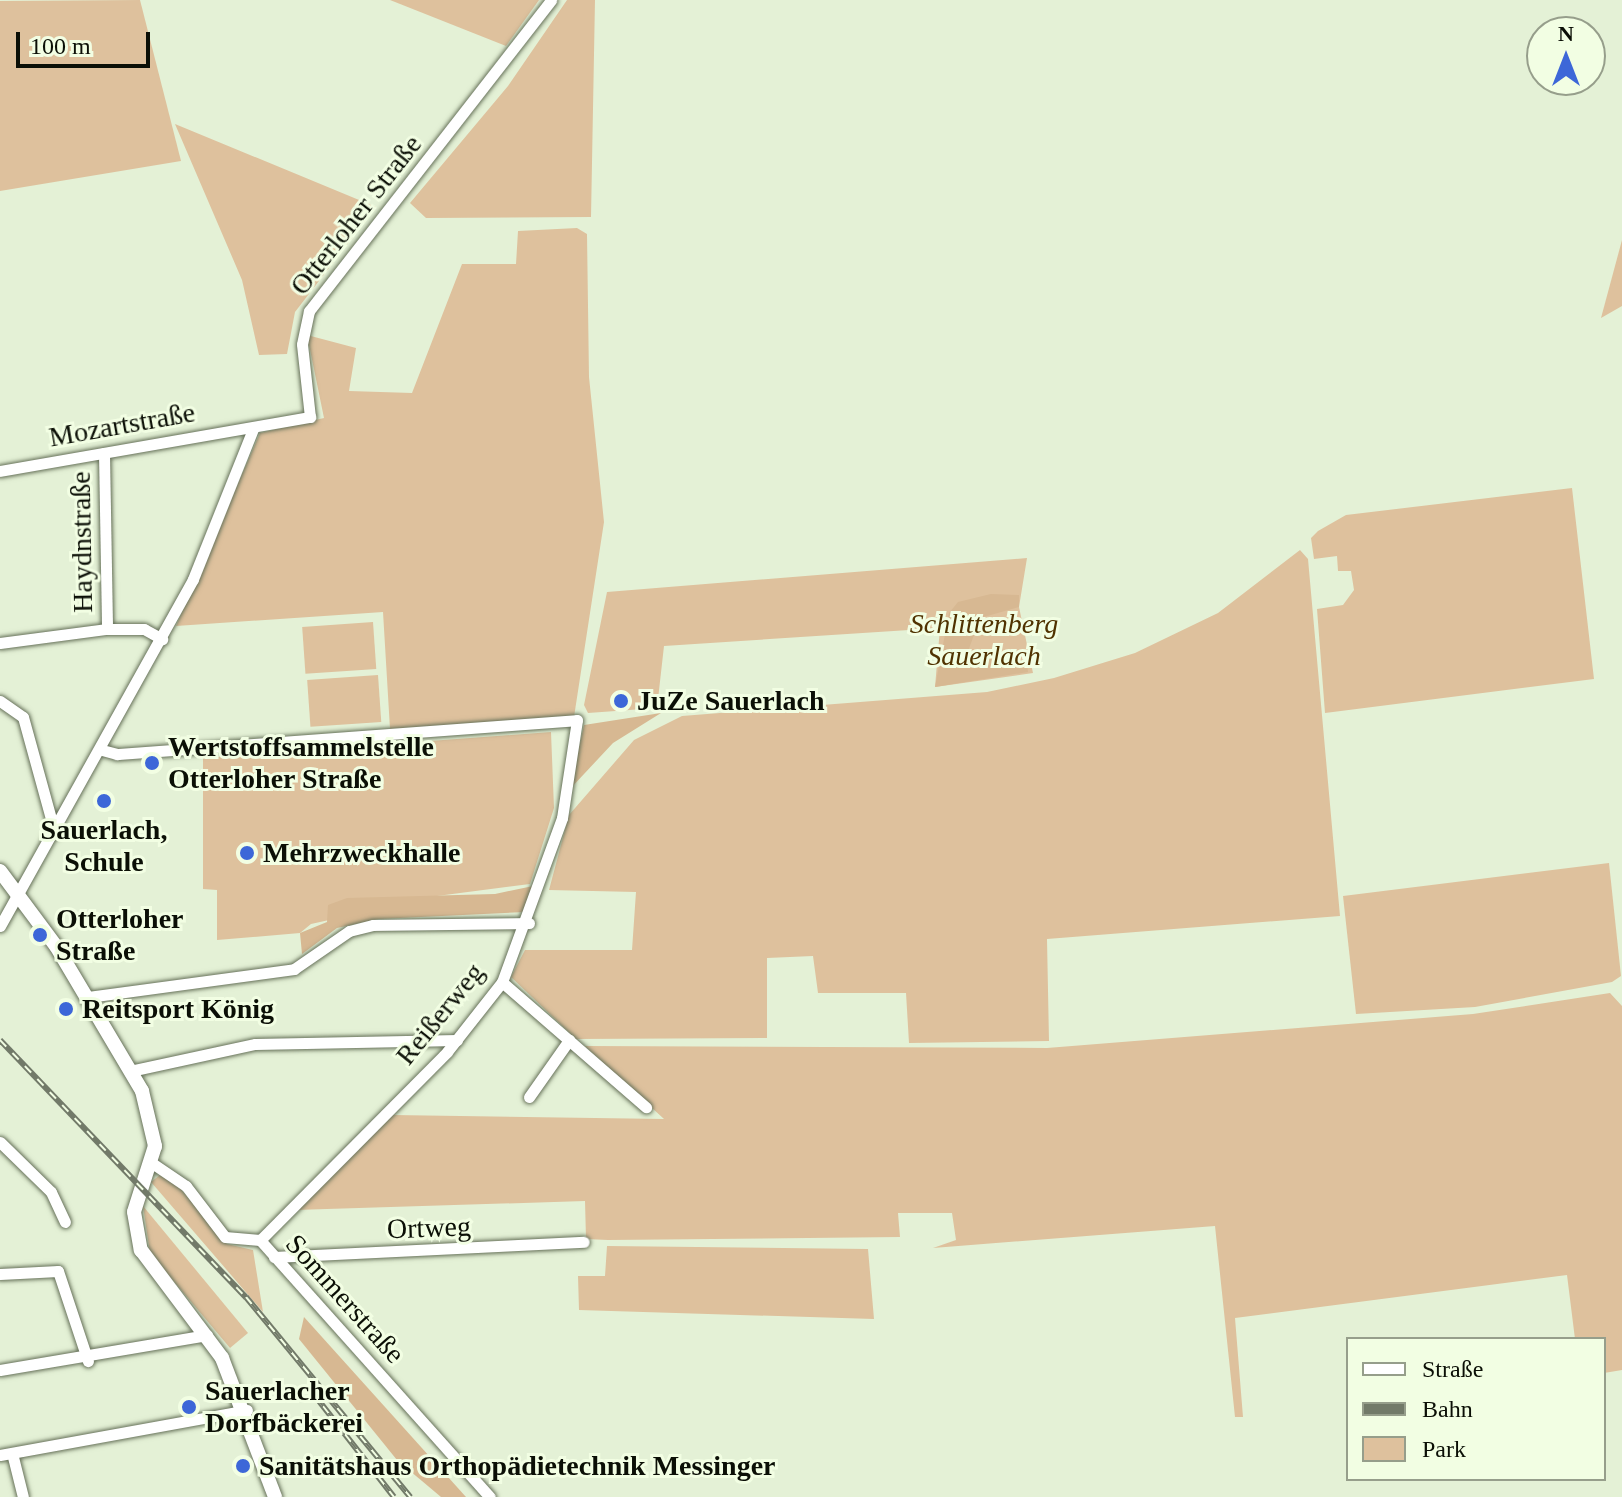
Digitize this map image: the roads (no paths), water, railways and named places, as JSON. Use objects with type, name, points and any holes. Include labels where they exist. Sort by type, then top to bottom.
[{"type":"main road","points":[[0,871],[88,997],[130,1071],[154,1128],[152,1163],[137,1200],[135,1231],[152,1268],[207,1335],[247,1410],[275,1497]]},
{"type":"street","name":"Otterloher Straße","points":[[253,429],[310,417],[302,344],[309,311],[551,0]]},
{"type":"street","name":"Mozartstraße","points":[[0,471],[253,429]]},
{"type":"street","points":[[0,926],[19,898],[162,639],[253,429]]},
{"type":"street","name":"Haydnstraße","points":[[104,453],[107,629]]},
{"type":"street","points":[[0,643],[107,629],[144,629],[162,639]]},
{"type":"street","points":[[0,701],[23,717],[55,833]]},
{"type":"street","name":"Reißerweg","points":[[102,750],[117,754],[577,720],[562,818],[529,923],[502,982],[457,1040],[260,1240]]},
{"type":"street","points":[[88,997],[294,969],[349,931],[373,925],[529,923]]},
{"type":"street","points":[[502,982],[646,1107]]},
{"type":"street","points":[[130,1071],[255,1044],[457,1040]]},
{"type":"street","points":[[529,1097],[569,1040]]},
{"type":"street","points":[[0,1142],[51,1192],[65,1222]]},
{"type":"street","name":"Sommerstraße","points":[[152,1163],[186,1186],[225,1237],[260,1240],[490,1497]]},
{"type":"street","name":"Ortweg","points":[[274,1257],[584,1242]]},
{"type":"street","points":[[0,1274],[58,1271],[88,1361]]},
{"type":"street","points":[[0,1370],[88,1361],[207,1335]]},
{"type":"street","points":[[23,1497],[6,1454],[247,1410]]},
{"type":"railway","points":[[0,1040],[246,1297],[410,1497]]},
{"type":"railway","points":[[312,1392],[394,1497]]},
{"type":"place","name":"JuZe Sauerlach","points":[[621,701]]},
{"type":"place","name":"Wertstoffsammelstelle Otterloher Straße","points":[[152,763]]},
{"type":"place","name":"Sauerlach, Schule","points":[[104,801]]},
{"type":"place","name":"Mehrzweckhalle","points":[[247,853]]},
{"type":"place","name":"Otterloher Straße","points":[[40,935]]},
{"type":"place","name":"Reitsport König","points":[[66,1009]]},
{"type":"place","name":"Sauerlacher Dorfbäckerei","points":[[189,1407]]},
{"type":"place","name":"Sanitätshaus Orthopädietechnik Messinger","points":[[243,1466]]},
{"type":"park label","name":"Schlittenberg Sauerlach","points":[[984,640]]}]
